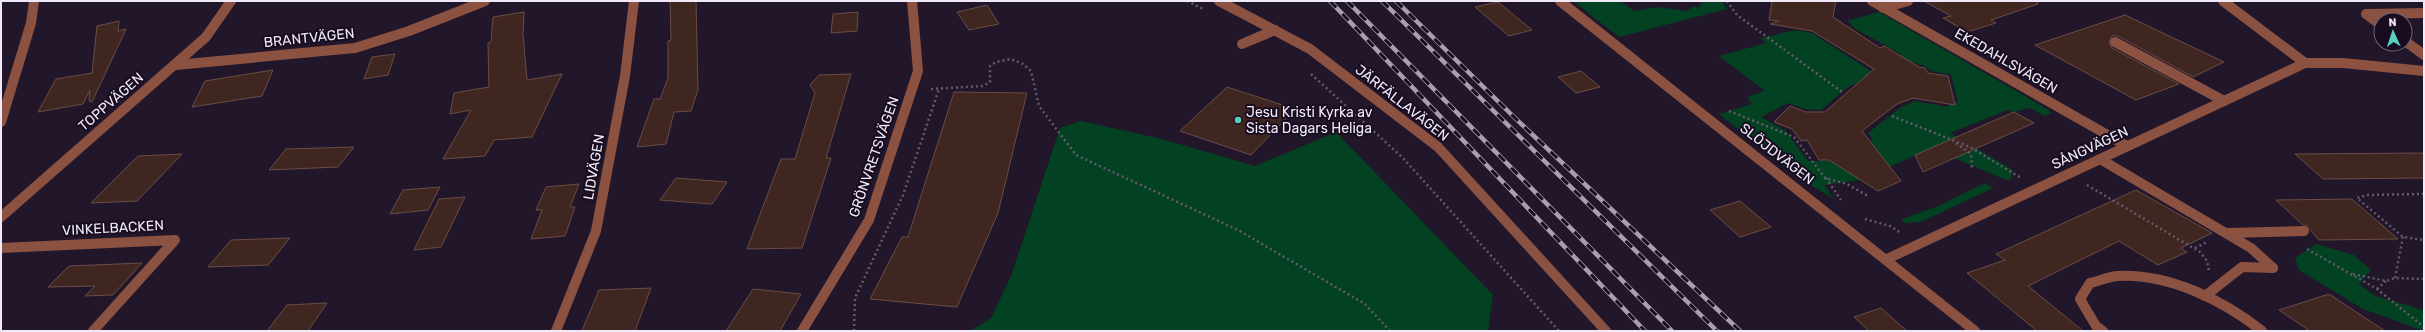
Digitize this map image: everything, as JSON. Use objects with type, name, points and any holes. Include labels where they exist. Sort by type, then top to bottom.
[{"type":"street","points":[[1,122],[31,23],[34,1]]},
{"type":"street","name":"TOPPVÄGEN","points":[[1,216],[176,65],[206,36],[231,1]]},
{"type":"street","name":"BRANTVÄGEN","points":[[176,65],[355,48],[409,31],[485,1]]},
{"type":"street","name":"LIDVÄGEN","points":[[556,331],[596,231],[625,76],[634,1]]},
{"type":"street","name":"GRÖNVRETSVÄGEN","points":[[802,331],[869,220],[918,71],[912,1]]},
{"type":"street","name":"JÄRFÄLLAVÄGEN","points":[[1220,1],[1310,49],[1438,147],[1606,331]]},
{"type":"street","name":"SLÖJDVÄGEN","points":[[1560,1],[1887,259],[1975,331]]},
{"type":"street","name":"EKEDAHLSVÄGEN","points":[[1872,1],[2127,146]]},
{"type":"street","points":[[1884,8],[1908,1]]},
{"type":"street","points":[[2223,1],[2305,63],[2343,63],[2424,71]]},
{"type":"street","points":[[2413,13],[2424,13]]},
{"type":"street","points":[[2373,14],[2366,14],[2373,19]]},
{"type":"street","points":[[1242,44],[1275,30]]},
{"type":"street","points":[[2115,42],[2224,101]]},
{"type":"street","points":[[2413,47],[2424,55]]},
{"type":"street","name":"SÅNGVÄGEN","points":[[1887,259],[2305,63]]},
{"type":"street","points":[[2100,159],[2251,248],[2273,268],[2242,267],[2207,294]]},
{"type":"street","points":[[2226,233],[2304,231]]},
{"type":"street","name":"VINKELBACKEN","points":[[1,248],[175,240],[93,331]]},
{"type":"street","points":[[2103,331],[2096,326],[2080,299],[2090,283],[2118,276],[2147,278],[2207,294],[2254,323],[2262,331]]},
{"type":"path","points":[[1187,1],[1208,12]]},
{"type":"path","points":[[1727,1],[1737,15],[1842,92]]},
{"type":"path","points":[[854,331],[855,298],[903,195],[939,89],[983,86],[990,82],[990,66],[996,62],[1010,59],[1023,64],[1031,71],[1039,106],[1076,156],[1238,230],[1365,304],[1390,331]]},
{"type":"path","points":[[1305,69],[1403,158],[1559,331]]},
{"type":"path","points":[[1729,111],[1794,137],[1844,204]]},
{"type":"path","points":[[1892,116],[1970,147],[2039,188]]},
{"type":"path","points":[[1952,140],[1971,154],[1972,169]]},
{"type":"path","points":[[2067,174],[2200,252],[2207,261],[2210,277],[2207,294]]},
{"type":"path","points":[[1825,178],[1847,184],[1868,196]]},
{"type":"path","points":[[2424,194],[2367,195],[2356,198],[2403,237],[2424,240]]},
{"type":"path","points":[[1859,217],[1890,226],[1918,245]]},
{"type":"path","points":[[2395,278],[2403,237]]},
{"type":"path","points":[[2303,247],[2377,289],[2424,327]]},
{"type":"path","points":[[2349,273],[2386,281]]},
{"type":"path","points":[[2377,289],[2386,281],[2395,278],[2424,279]]},
{"type":"green space","points":[[1573,1],[1620,1],[1634,11],[1657,7],[1687,11],[1692,7],[1699,7],[1702,1],[1722,1],[1727,9],[1619,37]]},
{"type":"green space","points":[[1879,12],[2049,110],[2051,113],[2045,116],[2030,108],[2013,112],[2008,110],[1950,133],[2013,170],[2011,179],[2006,180],[1954,158],[1934,147],[1860,180],[1824,185],[1834,199],[1796,176],[1719,114],[1752,104],[1747,97],[1765,91],[1719,56],[1766,43],[1761,38],[1796,30],[1812,33],[1871,71],[1871,79],[1849,86],[1821,110],[1804,109],[1788,103],[1761,117],[1785,130],[1808,161],[1877,160],[1867,143],[1873,140],[1868,133],[1901,107],[1915,101],[1948,107],[1950,102],[1958,102],[1951,75],[1931,71],[1924,66],[1898,57],[1901,54],[1857,30],[1847,21]]},
{"type":"green space","points":[[1081,121],[1162,139],[1255,166],[1336,132],[1493,295],[1488,331],[970,331],[991,318],[1011,276],[1060,128]]},
{"type":"green space","points":[[1985,183],[1993,188],[1921,222],[1904,223],[1902,219],[1936,207]]},
{"type":"green space","points":[[2316,244],[2354,255],[2371,270],[2359,284],[2375,296],[2424,310],[2424,331],[2363,309],[2299,270],[2295,258]]},
{"type":"building","points":[[670,1],[696,1],[698,90],[691,111],[674,112],[666,144],[637,147],[654,99],[660,99],[668,78],[668,41],[671,40]]},
{"type":"building","points":[[1772,1],[1836,1],[1833,17],[1880,48],[1884,46],[1919,67],[1925,68],[1928,73],[1948,76],[1955,105],[1913,98],[1897,104],[1862,131],[1901,181],[1878,191],[1829,160],[1819,160],[1807,140],[1801,141],[1792,129],[1774,122],[1790,106],[1806,112],[1825,112],[1874,69],[1812,31],[1770,24],[1779,21],[1769,20]]},
{"type":"building","points":[[1924,1],[2037,1],[2038,4],[1991,20],[1996,23],[1967,32],[1943,18],[1951,16]]},
{"type":"building","points":[[1498,2],[1532,30],[1509,36],[1475,7]]},
{"type":"building","points":[[987,5],[999,24],[969,30],[957,12]]},
{"type":"building","points":[[524,12],[523,34],[527,80],[562,74],[532,137],[494,140],[485,156],[443,159],[471,110],[450,114],[454,93],[489,87],[488,43],[491,42],[493,17]]},
{"type":"building","points":[[858,12],[857,31],[831,33],[833,14]]},
{"type":"building","points":[[2125,15],[2224,62],[2193,77],[2118,36],[2112,36],[2109,42],[2112,48],[2179,84],[2136,100],[2035,45]]},
{"type":"building","points":[[119,21],[118,31],[126,29],[92,102],[89,101],[90,90],[83,104],[38,112],[56,79],[92,73],[97,26]]},
{"type":"building","points":[[395,54],[388,75],[364,79],[372,57]]},
{"type":"building","points":[[273,70],[262,96],[192,107],[205,81]]},
{"type":"building","points":[[1581,71],[1600,87],[1576,93],[1558,77]]},
{"type":"building","points":[[851,74],[826,158],[831,158],[802,248],[747,249],[781,159],[795,159],[815,93],[810,85],[819,75]]},
{"type":"building","name":"Jesu Kristi Kyrka av Sista Dagars Heliga","points":[[1227,87],[1295,109],[1251,155],[1180,131]]},
{"type":"building","points":[[954,92],[1027,93],[998,213],[957,307],[870,299],[902,237],[908,237]]},
{"type":"building","points":[[2014,112],[2034,123],[1923,172],[1915,155]]},
{"type":"building","points":[[354,147],[338,167],[269,170],[286,149]]},
{"type":"building","points":[[2424,153],[2424,178],[2323,179],[2295,154]]},
{"type":"building","points":[[182,154],[137,201],[91,203],[138,156]]},
{"type":"building","points":[[676,178],[727,182],[712,204],[660,200]]},
{"type":"building","points":[[579,184],[570,207],[575,207],[565,236],[531,239],[542,210],[536,210],[546,187]]},
{"type":"building","points":[[440,187],[428,210],[390,214],[403,190]]},
{"type":"building","points":[[2136,190],[2212,233],[2181,248],[2187,252],[2158,265],[2119,241],[2028,286],[2083,331],[2037,331],[1967,273],[2005,260],[1996,254]]},
{"type":"building","points":[[465,197],[441,247],[414,250],[439,199]]},
{"type":"building","points":[[2352,199],[2398,239],[2319,240],[2307,226],[2303,225],[2276,200]]},
{"type":"building","points":[[1740,201],[1771,227],[1740,237],[1710,210]]},
{"type":"building","points":[[290,238],[268,265],[208,267],[231,240]]},
{"type":"building","points":[[142,263],[113,295],[85,296],[95,286],[48,287],[69,266]]},
{"type":"building","points":[[651,288],[635,331],[582,331],[599,290]]},
{"type":"building","points":[[753,289],[801,294],[780,331],[726,331]]},
{"type":"building","points":[[2329,294],[2385,331],[2310,331],[2279,310]]},
{"type":"building","points":[[327,303],[308,331],[267,331],[287,305]]},
{"type":"building","points":[[1881,308],[1907,331],[1869,331],[1854,317]]},
{"type":"railway","points":[[1330,1],[1645,331]]},
{"type":"railway","points":[[1347,1],[1672,331]]},
{"type":"railway","points":[[1382,1],[1717,331]]},
{"type":"railway","points":[[1396,1],[1516,119],[1740,331]]},
{"type":"place","name":"Jesu Kristi Kyrka av Sista Dagars Heliga","points":[[1238,120]]}]
